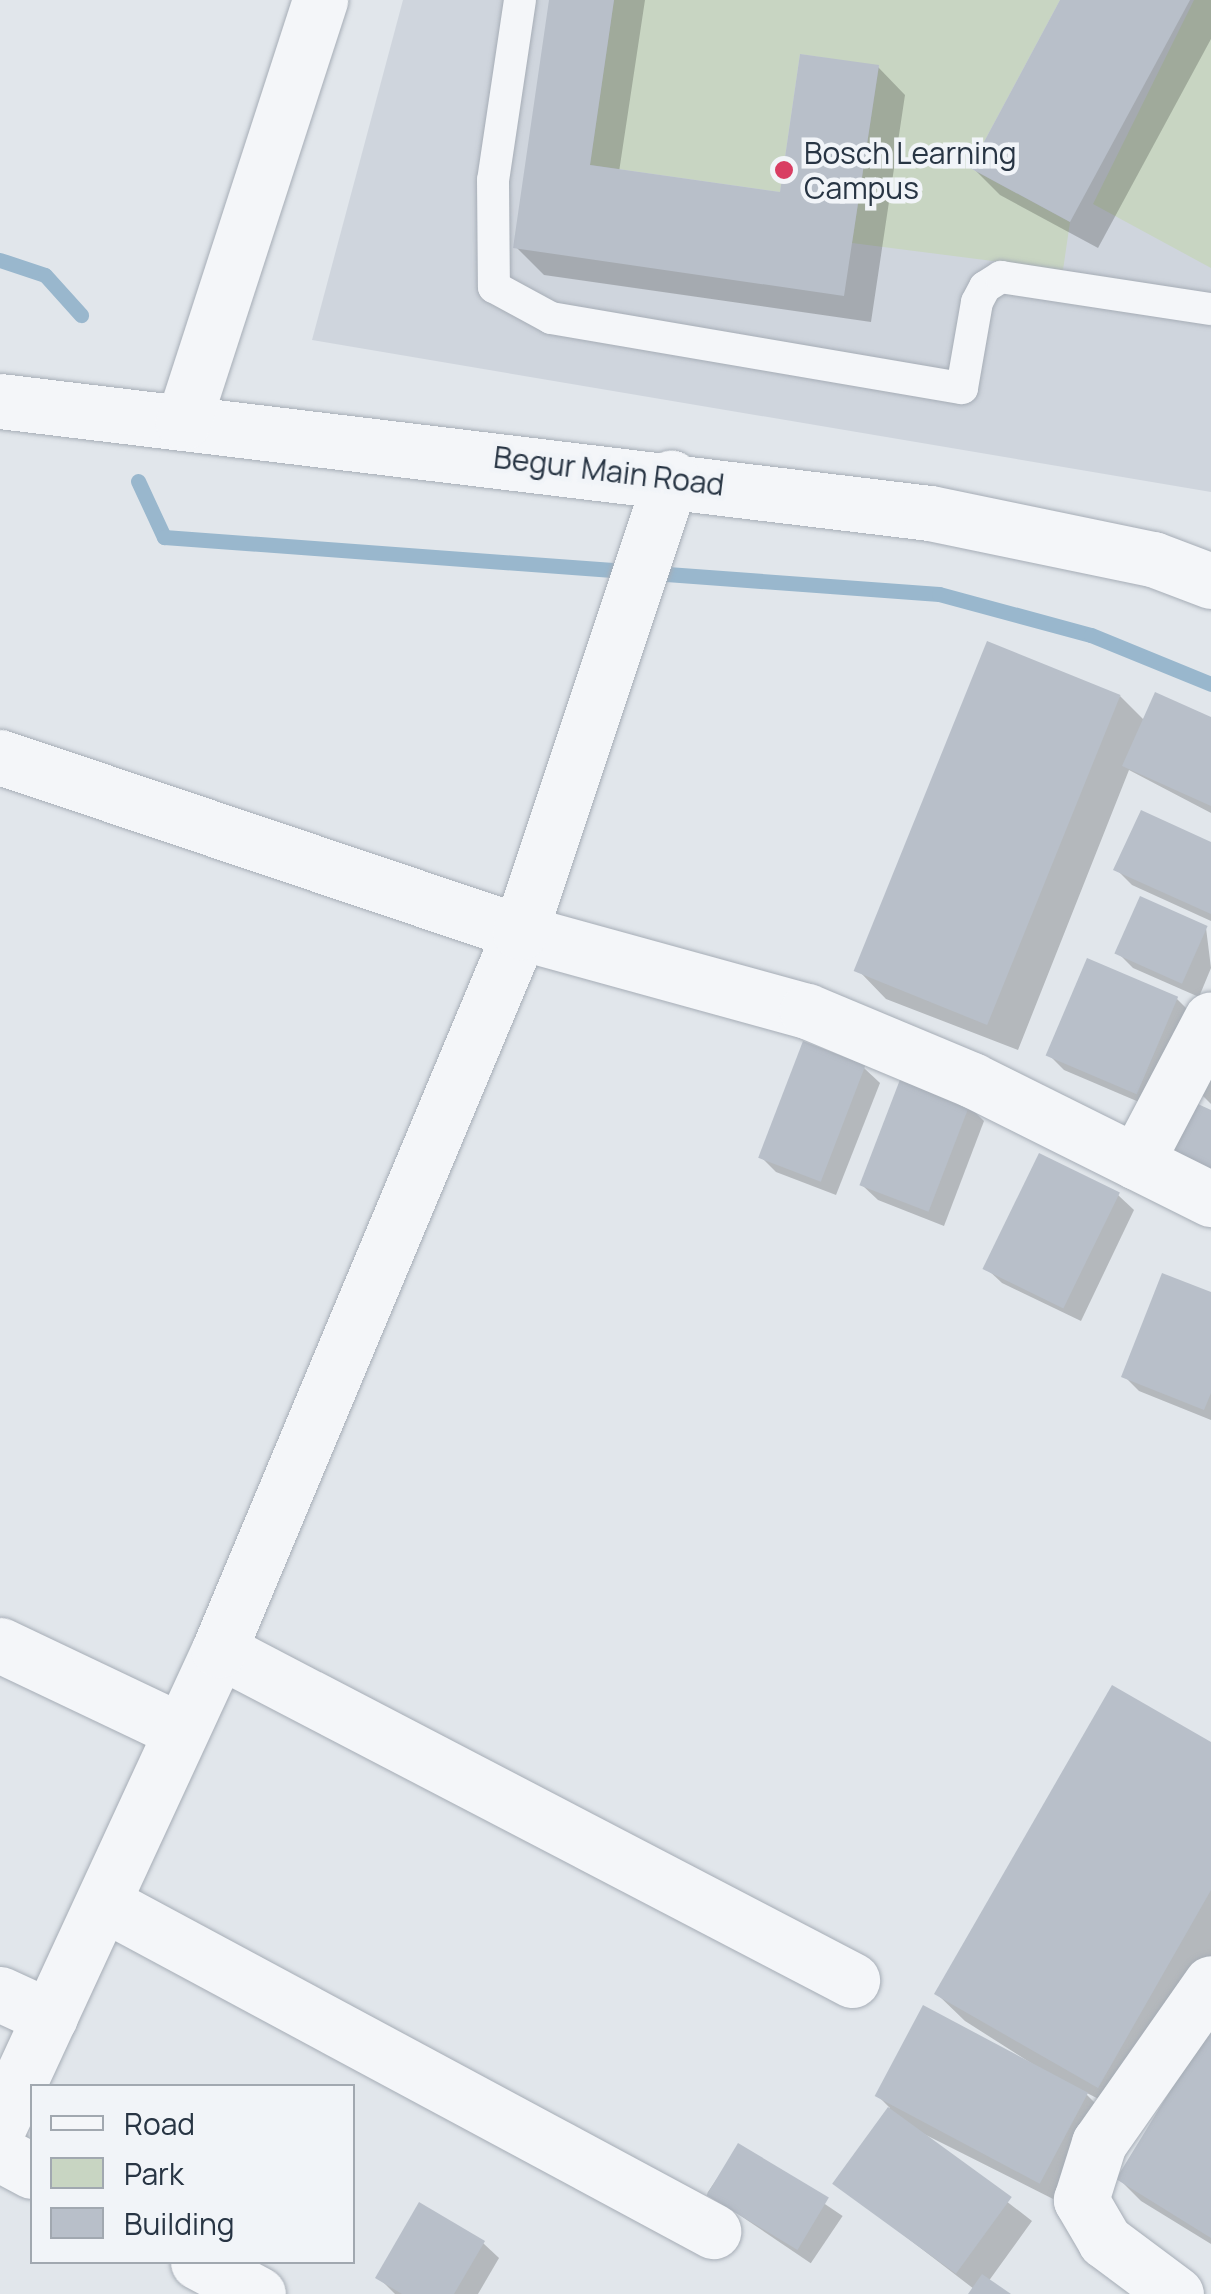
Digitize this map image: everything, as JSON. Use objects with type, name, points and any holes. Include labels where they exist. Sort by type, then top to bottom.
[{"type":"street","points":[[182,422],[320,0]]},
{"type":"street","name":"Begur Main Road","points":[[0,401],[672,477],[930,513],[1153,559],[1211,581]]},
{"type":"street","points":[[0,2124],[219,1650],[520,932],[672,477]]},
{"type":"street","points":[[0,757],[520,932],[807,1011],[972,1080],[1211,1199]]},
{"type":"street","points":[[1136,1162],[1211,1019]]},
{"type":"street","points":[[0,1646],[181,1731]]},
{"type":"street","points":[[219,1650],[852,1980]]},
{"type":"street","points":[[102,1903],[713,2232]]},
{"type":"street","points":[[1161,2289],[1105,2240],[1081,2200],[1099,2143],[1211,1983]]},
{"type":"street","points":[[0,1994],[50,2017]]},
{"type":"street","points":[[0,2154],[30,2170]]},
{"type":"street","points":[[202,2264],[258,2294]]},
{"type":"lane","points":[[520,0],[493,180],[494,287],[551,318],[962,388],[978,302],[985,287],[1002,278],[1211,310]]},
{"type":"shaded area","name":"Bosch Learning Campus","points":[[403,0],[1211,0],[1211,492],[312,340]]},
{"type":"green space","points":[[614,0],[1060,0],[970,168],[1070,222],[1063,270],[852,243],[879,66],[800,54],[780,192],[590,165]]},
{"type":"green space","points":[[1194,0],[1211,0],[1211,268],[1093,204]]},
{"type":"building","points":[[549,0],[614,0],[590,165],[780,192],[800,54],[879,65],[844,296],[513,248]]},
{"type":"building","points":[[1060,0],[1190,0],[1070,222],[970,168]]},
{"type":"building","points":[[987,641],[1121,695],[987,1025],[854,971]]},
{"type":"building","points":[[1155,692],[1211,717],[1211,806],[1122,766]]},
{"type":"building","points":[[1141,810],[1211,842],[1211,914],[1113,870]]},
{"type":"building","points":[[1140,896],[1208,926],[1182,984],[1114,954]]},
{"type":"building","points":[[1087,958],[1178,997],[1137,1094],[1046,1056]]},
{"type":"building","points":[[803,1041],[866,1065],[821,1182],[758,1158]]},
{"type":"building","points":[[901,1077],[970,1104],[929,1212],[859,1185]]},
{"type":"building","points":[[1187,1099],[1211,1110],[1211,1176],[1161,1151]]},
{"type":"building","points":[[1039,1153],[1120,1192],[1063,1308],[982,1269]]},
{"type":"building","points":[[1162,1273],[1211,1292],[1211,1393],[1204,1410],[1121,1377]]},
{"type":"building","points":[[1112,1685],[1211,1742],[1211,1890],[1098,2088],[934,1994]]},
{"type":"building","points":[[923,2005],[1088,2093],[1040,2184],[875,2096]]},
{"type":"building","points":[[1211,2024],[1211,2238],[1116,2179]]},
{"type":"building","points":[[888,2107],[1012,2197],[956,2274],[832,2184]]},
{"type":"building","points":[[738,2143],[829,2198],[797,2250],[707,2195]]},
{"type":"building","points":[[419,2202],[485,2241],[454,2294],[402,2294],[375,2278]]},
{"type":"building","points":[[982,2274],[1011,2294],[968,2294]]},
{"type":"waterway","points":[[0,260],[45,275],[81,315]]},
{"type":"waterway","points":[[138,481],[164,537],[939,594],[1091,635],[1211,684]]},
{"type":"place","name":"Bosch Learning Campus","points":[[784,170]]}]
